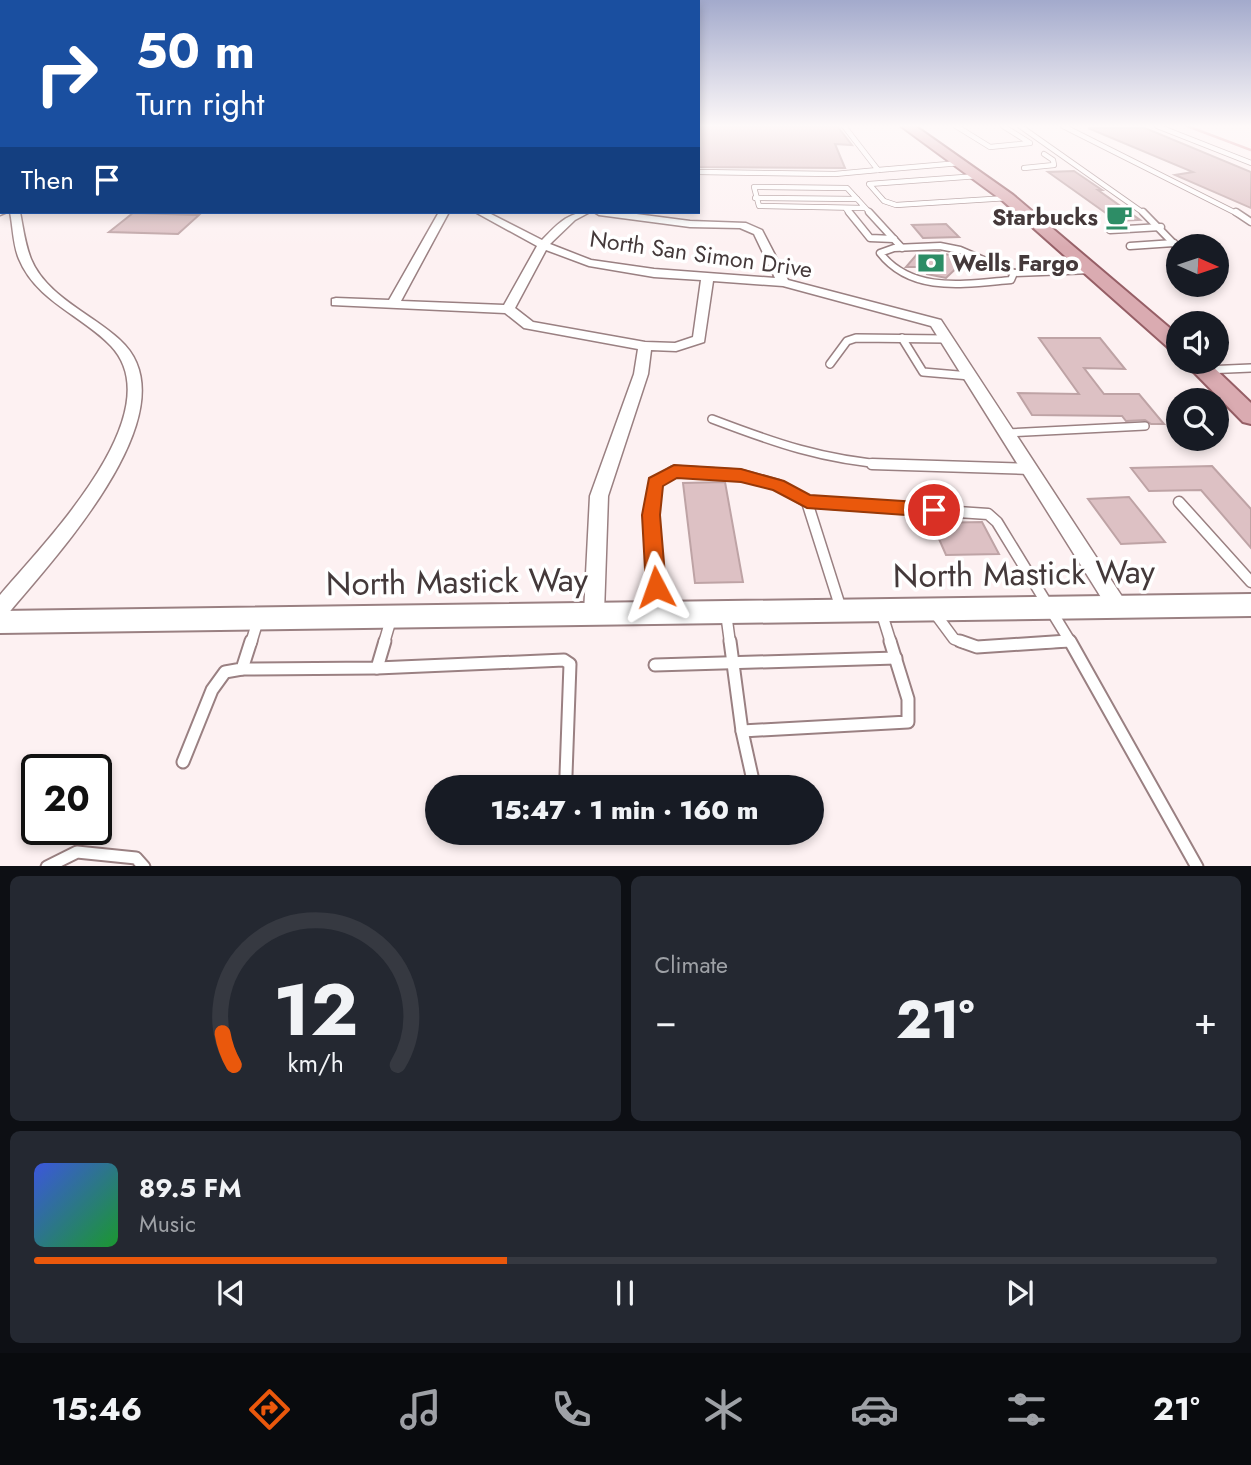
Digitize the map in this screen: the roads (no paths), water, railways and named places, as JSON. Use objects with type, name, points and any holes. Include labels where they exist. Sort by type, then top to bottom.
[{"type":"main road","points":[[965,166],[1008,198],[1166,335]]},
{"type":"main road","points":[[1207,374],[1251,416]]},
{"type":"street","points":[[0,609],[111,469],[134,418],[139,378],[121,347],[43,283],[26,261],[15,214]]},
{"type":"street","points":[[393,304],[443,214]]},
{"type":"street","name":"North San Simon Drive","points":[[484,214],[543,245],[589,263],[707,277],[783,282],[936,323],[946,339]]},
{"type":"street","points":[[508,309],[543,245],[571,218],[580,214]]},
{"type":"street","points":[[614,214],[690,224],[742,225],[758,232],[783,282]]},
{"type":"street","points":[[336,302],[508,309],[529,325],[645,346],[676,347],[699,339],[707,277]]},
{"type":"street","points":[[946,339],[1116,604]]},
{"type":"street","points":[[594,612],[599,496],[641,374],[645,346]]},
{"type":"street","name":"North Mastick Way","points":[[0,622],[1116,604],[1251,605]]},
{"type":"lane","points":[[875,166],[878,170]]},
{"type":"lane","points":[[700,172],[835,174],[920,166]]},
{"type":"lane","points":[[1024,168],[1040,166]]},
{"type":"lane","points":[[1079,166],[1139,207],[1167,234]]},
{"type":"lane","points":[[1144,166],[1251,222]]},
{"type":"lane","points":[[978,176],[869,184],[884,201],[896,205],[1008,198]]},
{"type":"lane","points":[[863,208],[759,206],[755,198],[756,186],[846,188],[902,248]]},
{"type":"lane","points":[[755,198],[857,199]]},
{"type":"lane","points":[[846,209],[870,238],[894,239]]},
{"type":"lane","points":[[1241,215],[1251,213]]},
{"type":"lane","points":[[1110,230],[1161,227]]},
{"type":"lane","points":[[1130,246],[1166,246]]},
{"type":"lane","points":[[1014,273],[1011,280],[946,286],[912,278],[886,264],[880,253],[902,248],[950,248],[1014,273],[1093,270]]},
{"type":"lane","points":[[830,364],[847,341],[856,338],[946,339]]},
{"type":"lane","points":[[902,338],[923,372],[970,376]]},
{"type":"lane","points":[[1229,367],[1251,368]]},
{"type":"lane","points":[[712,419],[788,448],[843,458],[913,467],[1030,469]]},
{"type":"lane","points":[[1007,433],[1145,426]]},
{"type":"lane","points":[[658,611],[651,515],[655,483],[674,471],[741,475],[778,485],[807,502],[988,514],[997,522],[1050,606],[1196,866]]},
{"type":"lane","points":[[807,502],[841,609]]},
{"type":"lane","points":[[1179,502],[1251,582]]},
{"type":"lane","points":[[930,607],[954,639],[977,647],[1070,642]]},
{"type":"lane","points":[[742,731],[908,722],[908,699],[881,608]]},
{"type":"lane","points":[[726,610],[742,731],[752,775]]},
{"type":"lane","points":[[377,668],[392,616]]},
{"type":"lane","points":[[242,668],[259,618]]},
{"type":"lane","points":[[655,665],[895,658]]},
{"type":"lane","points":[[183,762],[212,690],[225,672],[242,668],[377,668],[564,660],[570,664],[566,775]]},
{"type":"lane","points":[[47,866],[77,852],[136,859],[144,866]]},
{"type":"place","name":"Starbucks","points":[[1119,217]]},
{"type":"place","name":"Wells Fargo","points":[[931,263]]}]
